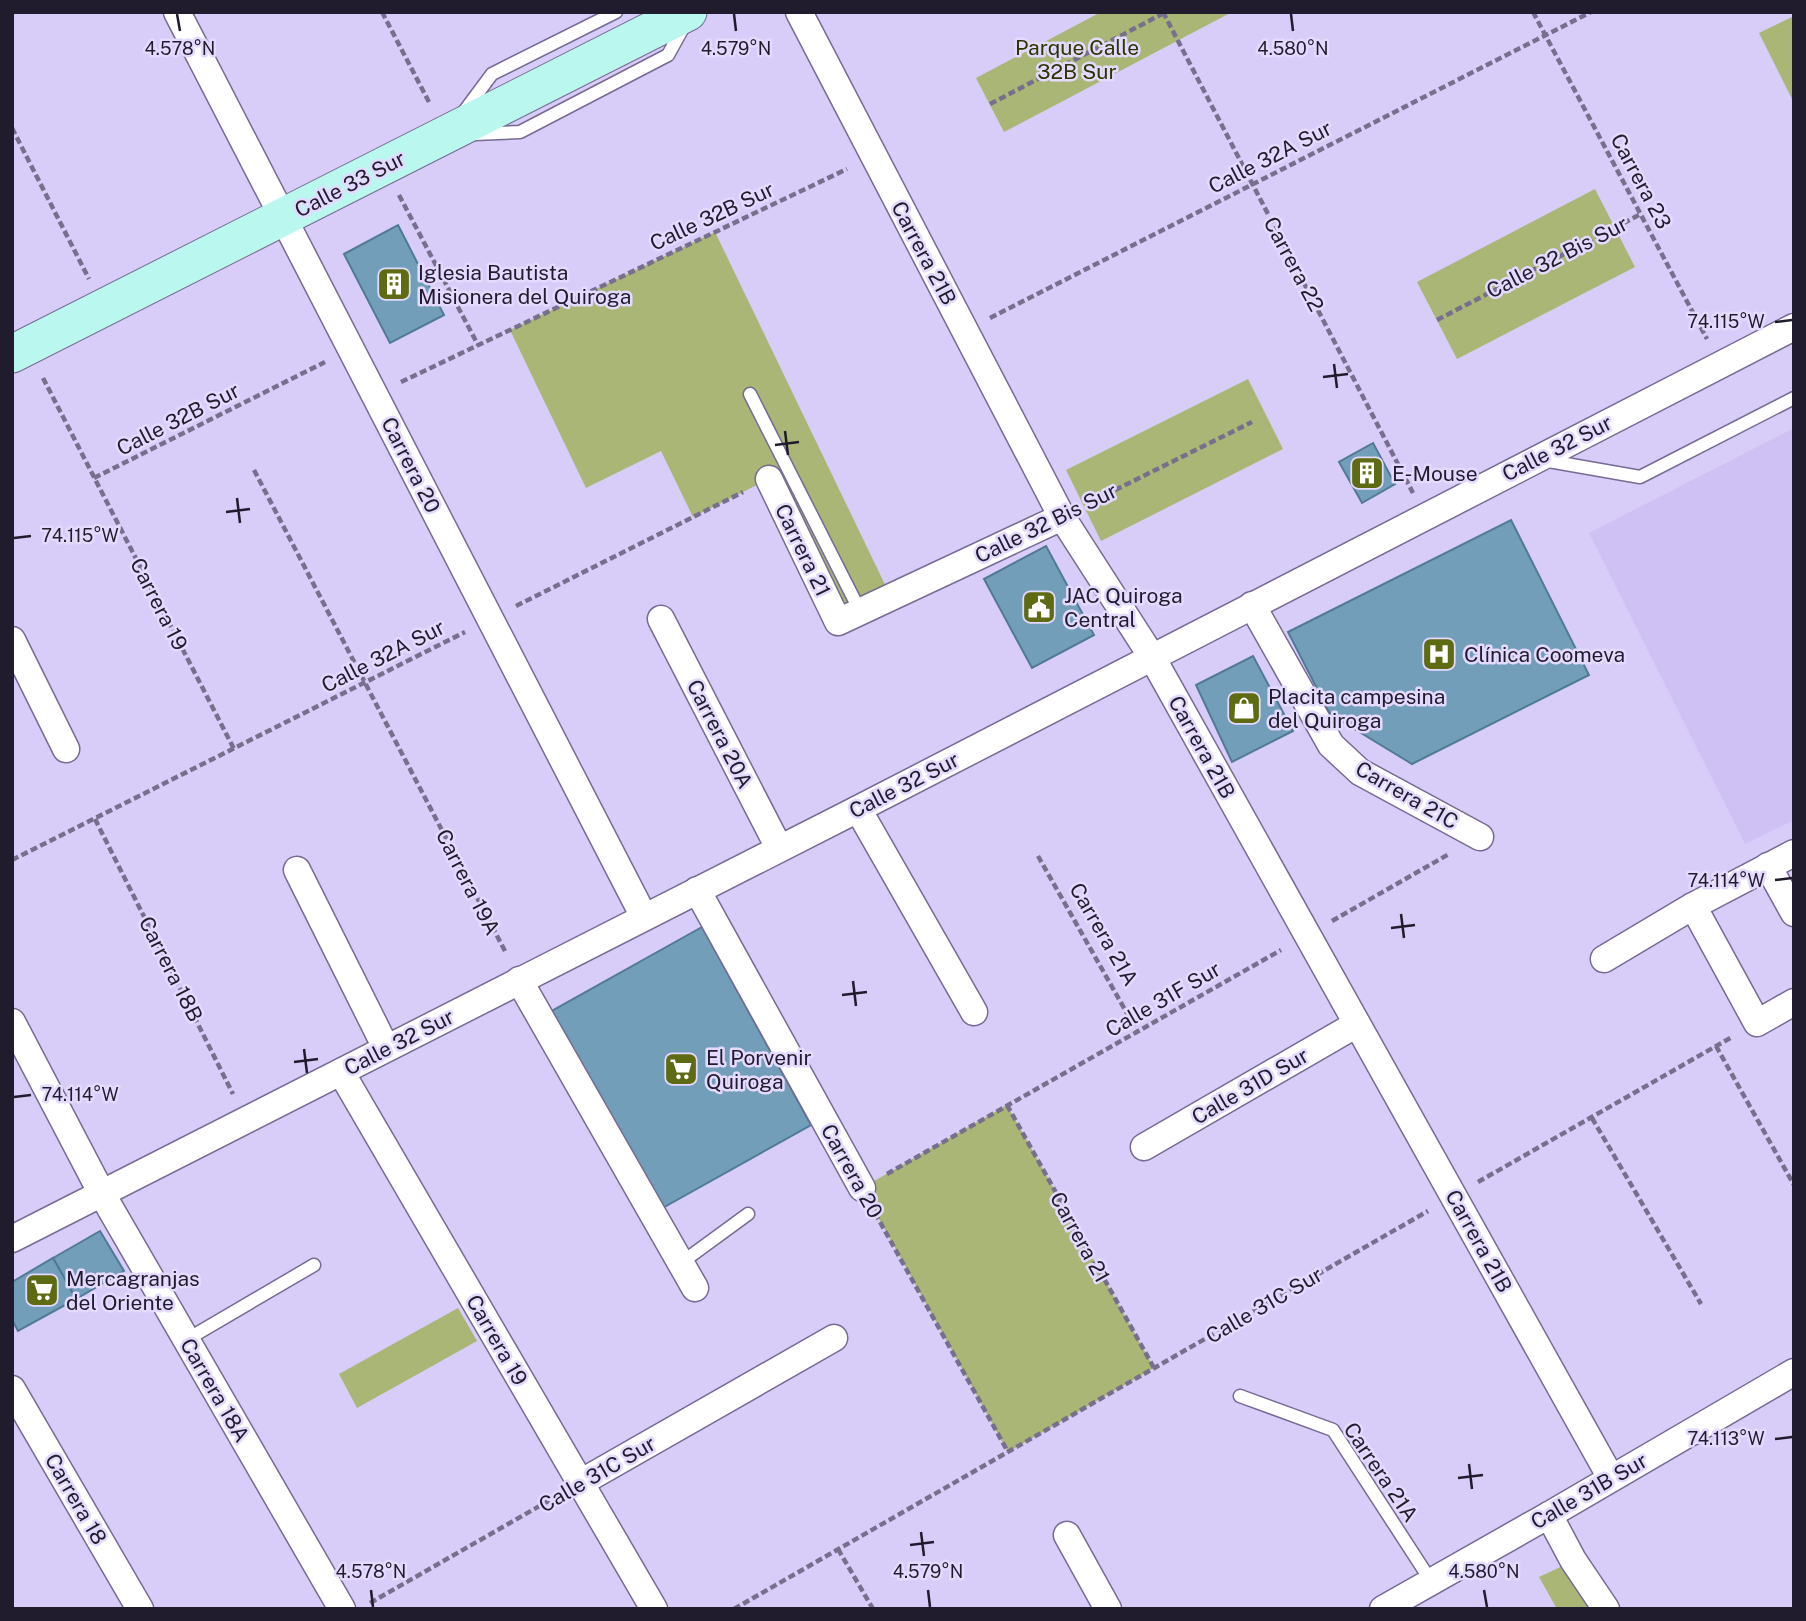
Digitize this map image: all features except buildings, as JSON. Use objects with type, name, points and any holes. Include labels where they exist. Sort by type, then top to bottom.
[{"type":"street","name":"Carrera 20","points":[[177,12],[644,917]]},
{"type":"street","name":"Calle 33 Sur","points":[[19,350],[689,12]]},
{"type":"street","name":"Carrera 21B","points":[[799,12],[1062,517],[1152,657],[1611,1478]]},
{"type":"street","name":"Calle 32 Sur","points":[[12,1239],[859,808],[1794,327]]},
{"type":"street","name":"Carrera 21","points":[[769,479],[849,616]]},
{"type":"street","name":"Calle 32 Bis Sur","points":[[849,616],[1062,517]]},
{"type":"street","name":"Carrera 21C","points":[[1252,605],[1331,745],[1360,772],[1480,837]]},
{"type":"street","name":"Carrera 20A","points":[[661,619],[779,848]]},
{"type":"street","points":[[12,640],[65,749]]},
{"type":"street","points":[[859,808],[974,1012]]},
{"type":"street","points":[[1604,959],[1693,906],[1794,853]]},
{"type":"street","points":[[1768,866],[1794,913]]},
{"type":"street","points":[[298,870],[386,1048]]},
{"type":"street","name":"Carrera 20","points":[[698,890],[862,1188]]},
{"type":"street","points":[[1693,906],[1757,1023],[1794,1002]]},
{"type":"street","points":[[519,980],[695,1288]]},
{"type":"street","name":"Carrera 18A","points":[[12,1022],[102,1194],[342,1609]]},
{"type":"street","name":"Calle 31D Sur","points":[[1144,1147],[1357,1024]]},
{"type":"street","name":"Carrera 19","points":[[341,1072],[654,1609]]},
{"type":"street","name":"Calle 31C Sur","points":[[580,1483],[834,1338]]},
{"type":"street","name":"Calle 31B Sur","points":[[1383,1609],[1549,1516],[1794,1372]]},
{"type":"street","name":"Carrera 18","points":[[12,1390],[140,1609]]},
{"type":"street","points":[[1549,1516],[1573,1560],[1606,1609]]},
{"type":"street","points":[[1067,1535],[1108,1609]]},
{"type":"lane","points":[[447,136],[492,74],[616,12]]},
{"type":"lane","points":[[750,394],[849,616]]},
{"type":"lane","points":[[1536,459],[1640,477],[1794,398]]},
{"type":"lane","points":[[681,1263],[748,1214]]},
{"type":"lane","points":[[186,1340],[314,1265]]},
{"type":"lane","name":"Carrera 21A","points":[[1240,1396],[1333,1430],[1431,1581]]},
{"type":"path","points":[[382,12],[447,136]]},
{"type":"path","name":"Carrera 23","points":[[1533,12],[1720,364]]},
{"type":"path","name":"Calle 32A Sur","points":[[965,331],[1591,12]]},
{"type":"path","points":[[990,104],[1164,13]]},
{"type":"path","name":"Carrera 22","points":[[1164,13],[1425,516]]},
{"type":"path","points":[[12,128],[103,308]]},
{"type":"path","name":"Calle 32B Sur","points":[[374,395],[874,156]]},
{"type":"path","points":[[384,167],[478,345]]},
{"type":"path","name":"Calle 32 Bis Sur","points":[[1437,320],[1641,214]]},
{"type":"path","name":"Calle 32B Sur","points":[[94,478],[351,349]]},
{"type":"path","name":"Carrera 19","points":[[19,350],[94,478],[234,749]]},
{"type":"path","name":"Calle 32 Bis Sur","points":[[1062,517],[1252,422]]},
{"type":"path","name":"Carrera 19A","points":[[254,470],[519,980]]},
{"type":"path","name":"Calle 32A Sur","points":[[12,860],[769,479]]},
{"type":"path","name":"Carrera 18B","points":[[95,818],[246,1120]]},
{"type":"path","name":"Calle 31F Sur","points":[[862,1188],[1480,837]]},
{"type":"path","name":"Carrera 21A","points":[[1038,856],[1137,1031]]},
{"type":"path","name":"Calle 31C Sur","points":[[734,1609],[1757,1023]]},
{"type":"path","points":[[1716,1046],[1794,1185]]},
{"type":"path","name":"Carrera 21","points":[[1007,1105],[1154,1368]]},
{"type":"path","points":[[1592,1118],[1701,1304]]},
{"type":"path","name":"Carrera 20","points":[[862,1188],[1008,1452]]},
{"type":"path","name":"Calle 31C Sur","points":[[360,1609],[580,1483]]},
{"type":"path","points":[[838,1549],[873,1609]]},
{"type":"shaded area","points":[[1794,428],[1794,820],[1745,844],[1589,533]]},
{"type":"green space","name":"Parque Calle 32B Sur","points":[[1101,12],[1232,12],[1004,132],[976,78]]},
{"type":"green space","points":[[1794,16],[1794,103],[1759,33]]},
{"type":"green space","points":[[1595,189],[1635,267],[1457,359],[1417,282]]},
{"type":"green space","points":[[715,232],[891,597],[838,622],[769,479],[693,517],[661,451],[586,488],[510,330]]},
{"type":"green space","points":[[1248,379],[1283,449],[1101,541],[1066,470]]},
{"type":"green space","points":[[1007,1105],[1154,1368],[1008,1452],[862,1188]]},
{"type":"green space","points":[[458,1308],[477,1341],[357,1408],[339,1374]]},
{"type":"green space","points":[[1571,1562],[1599,1609],[1557,1609],[1539,1577]]},
{"type":"place","name":"Iglesia Bautista Misionera del Quiroga","points":[[394,284]]},
{"type":"place","name":"E-Mouse","points":[[1367,473]]},
{"type":"place","name":"JAC Quiroga Central","points":[[1039,607]]},
{"type":"place","name":"Clínica Coomeva","points":[[1439,654]]},
{"type":"place","name":"Placita campesina del Quiroga","points":[[1244,708]]},
{"type":"place","name":"El Porvenir Quiroga","points":[[681,1069]]},
{"type":"place","name":"Mercagranjas del Oriente","points":[[42,1290]]}]
